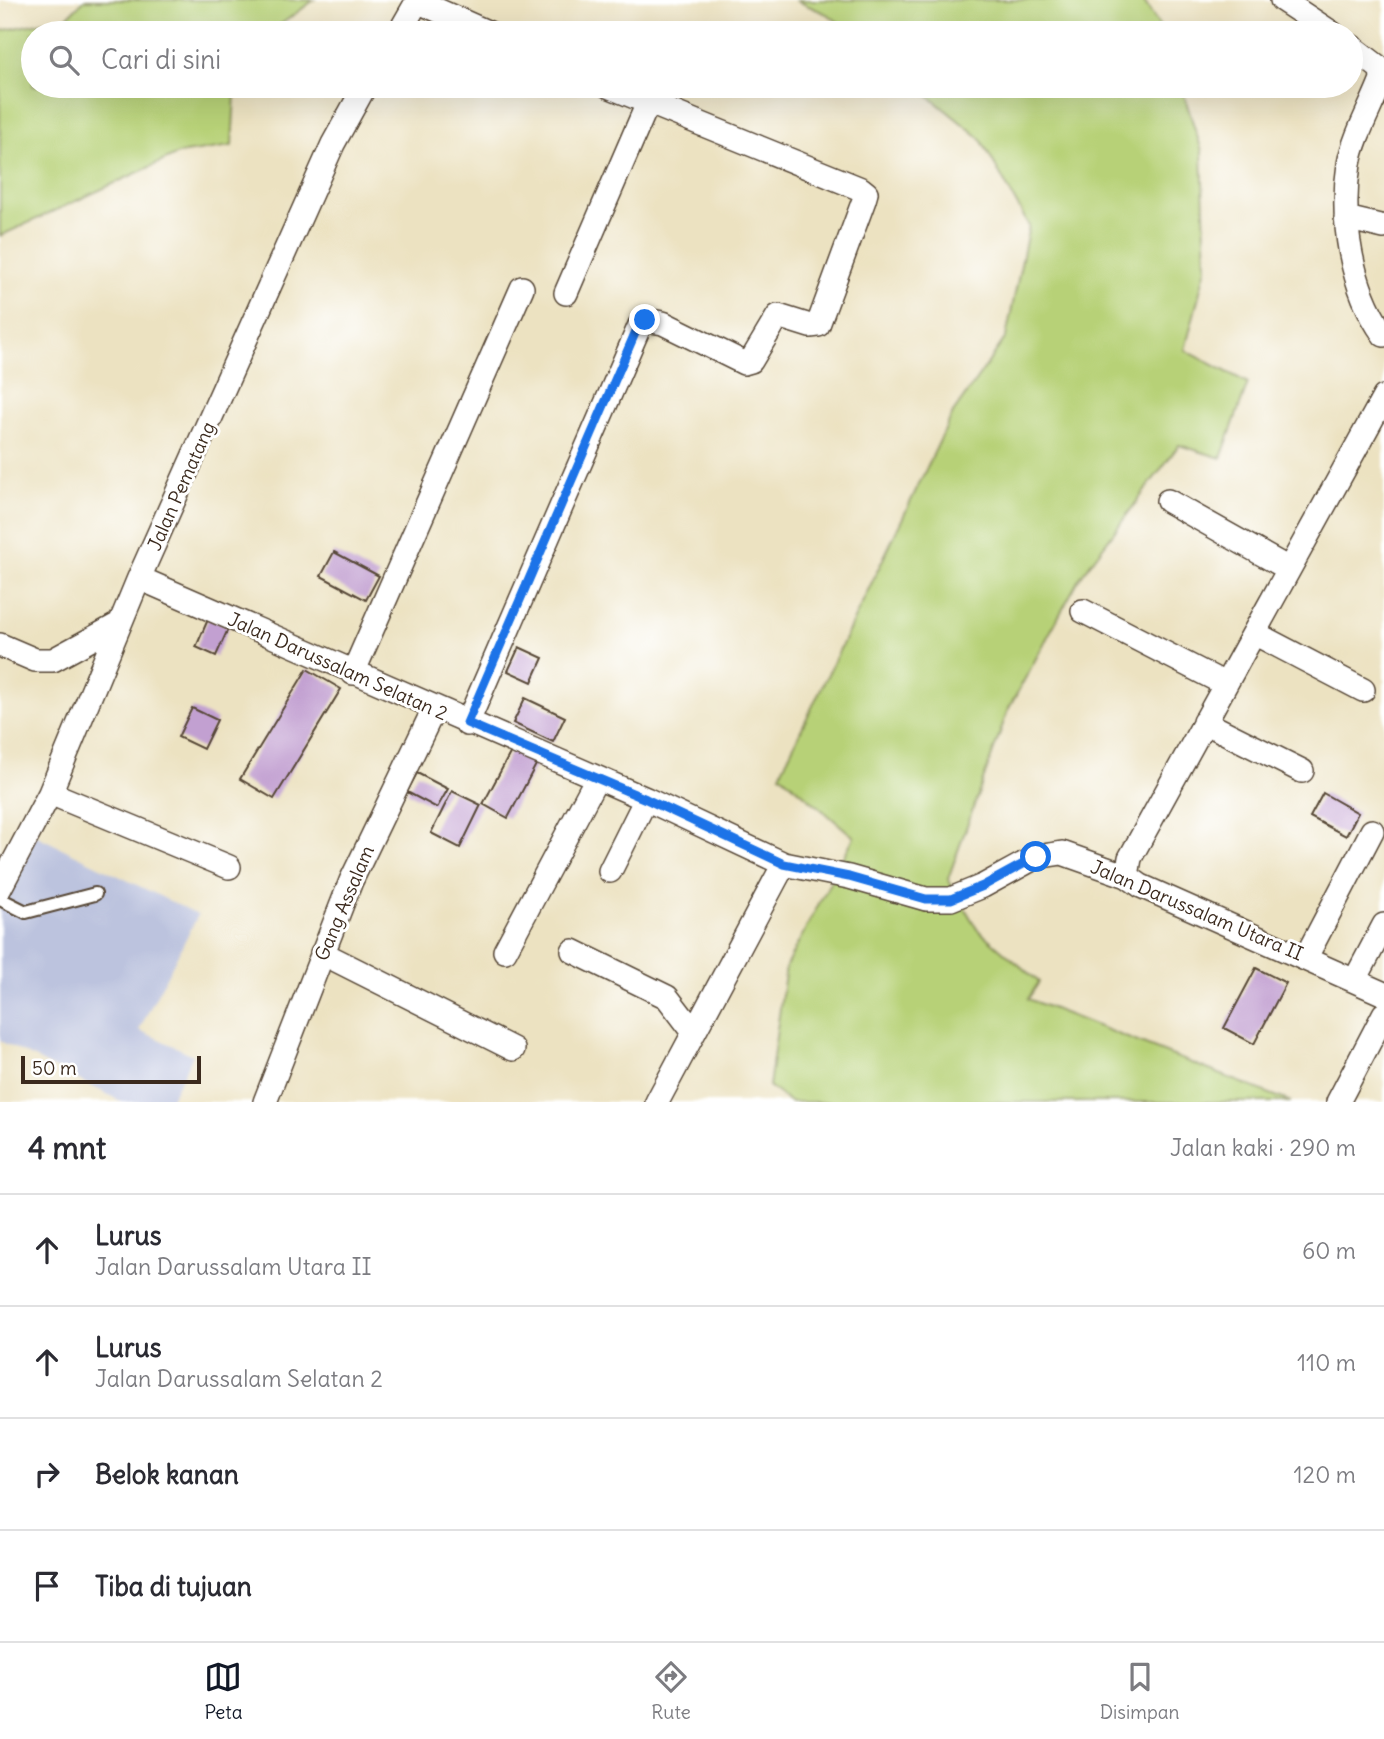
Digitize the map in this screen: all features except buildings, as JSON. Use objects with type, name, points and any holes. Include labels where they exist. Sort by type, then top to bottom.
[{"type":"street","points":[[1282,0],[1314,21]]},
{"type":"street","points":[[406,21],[418,1],[462,21]]},
{"type":"street","points":[[1363,55],[1383,69],[1382,79],[1349,162],[1346,218],[1367,311],[1384,334]]},
{"type":"street","name":"Jalan Pematang","points":[[0,888],[50,793],[139,578],[333,144],[358,98]]},
{"type":"street","points":[[467,723],[640,325],[645,320],[663,323],[744,363],[751,361],[778,316],[810,326],[818,325],[866,193],[636,98]]},
{"type":"street","points":[[566,293],[648,103]]},
{"type":"street","points":[[1346,218],[1384,227]]},
{"type":"street","points":[[353,673],[522,288]]},
{"type":"street","points":[[1128,876],[1130,858],[1384,397]]},
{"type":"street","points":[[1168,501],[1289,569]]},
{"type":"street","name":"Jalan Darussalam Selatan 2","points":[[139,578],[434,709],[646,799],[784,864],[849,877]]},
{"type":"street","points":[[1083,611],[1225,684]]},
{"type":"street","points":[[0,645],[36,660],[53,660],[119,624]]},
{"type":"street","points":[[1254,633],[1363,690]]},
{"type":"street","name":"Gang Assalam","points":[[265,1102],[351,881],[434,709]]},
{"type":"street","points":[[1204,722],[1302,771]]},
{"type":"street","points":[[505,951],[597,778]]},
{"type":"street","points":[[50,793],[229,867]]},
{"type":"street","points":[[610,871],[646,799]]},
{"type":"street","points":[[1306,957],[1371,831]]},
{"type":"street","name":"Jalan Darussalam Utara II","points":[[849,877],[926,899],[951,899],[983,886],[1036,857],[1062,853],[1128,876],[1141,886],[1306,957],[1384,994]]},
{"type":"street","points":[[657,1102],[784,864]]},
{"type":"street","points":[[1355,980],[1384,925]]},
{"type":"street","points":[[573,951],[667,997],[693,1031]]},
{"type":"street","points":[[322,953],[513,1049]]},
{"type":"street","points":[[1338,1102],[1384,1014]]},
{"type":"lane","points":[[0,899],[26,912],[95,894]]},
{"type":"shaded area","points":[[19,827],[198,915],[139,1030],[193,1055],[169,1102],[123,1102],[0,1041],[0,860]]},
{"type":"green space","points":[[84,0],[314,0],[285,21],[48,21],[67,17]]},
{"type":"green space","points":[[795,0],[1143,0],[1156,21],[837,21]]},
{"type":"green space","points":[[21,27],[21,98],[235,98],[232,146],[178,154],[0,236],[0,31]]},
{"type":"green space","points":[[931,98],[1185,98],[1202,151],[1206,268],[1185,350],[1248,383],[1221,458],[1179,445],[1079,579],[1008,710],[948,879],[977,929],[1039,982],[1028,999],[1291,1102],[790,1102],[769,1086],[786,966],[854,837],[780,774],[953,413],[1006,337],[1029,226],[980,138]]},
{"type":"route","points":[[645,320],[636,331],[467,723],[646,799],[784,864],[849,877],[926,899],[951,899],[983,886],[1036,857]]}]
